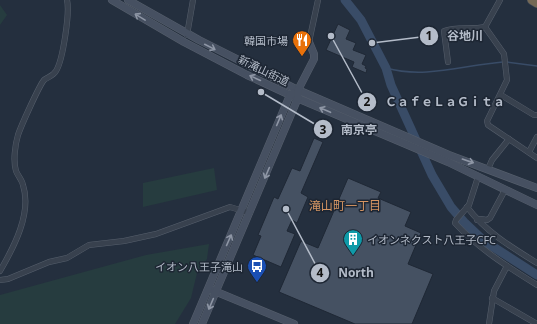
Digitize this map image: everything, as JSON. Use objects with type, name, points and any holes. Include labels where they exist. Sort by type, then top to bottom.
[{"type":"highway","points":[[532,0],[537,4]]},
{"type":"main road","name":"新滝山街道","points":[[112,0],[196,48],[290,95],[437,157],[478,177]]},
{"type":"main road","name":"新滝山街道","points":[[128,0],[187,35],[298,90],[431,147],[488,169]]},
{"type":"main road","points":[[202,324],[298,98],[298,90],[315,56],[309,42]]},
{"type":"main road","points":[[193,324],[290,95],[298,90]]},
{"type":"main road","points":[[488,169],[537,188]]},
{"type":"main road","points":[[478,177],[537,205]]},
{"type":"main road","points":[[208,288],[294,324]]},
{"type":"street","points":[[0,271],[11,251],[24,212],[25,201],[23,184],[16,171],[15,164],[18,136],[44,81],[54,74],[61,60],[69,9],[67,0]]},
{"type":"street","points":[[187,35],[193,0]]},
{"type":"street","points":[[309,42],[318,0]]},
{"type":"street","points":[[485,28],[500,0]]},
{"type":"street","points":[[448,62],[444,31],[454,27],[471,30],[485,28]]},
{"type":"street","points":[[485,28],[505,57],[507,80],[487,121],[488,125],[537,158]]},
{"type":"street","points":[[501,95],[534,114],[537,114]]},
{"type":"street","points":[[488,169],[492,160],[509,138]]},
{"type":"street","points":[[529,152],[537,138]]},
{"type":"street","points":[[478,177],[469,205],[455,223],[464,233],[506,266],[537,285]]},
{"type":"street","points":[[477,220],[487,220],[490,218],[505,190]]},
{"type":"street","points":[[0,280],[8,279],[49,262],[67,258],[89,245],[124,241],[156,234],[230,207],[250,213]]},
{"type":"street","points":[[466,208],[495,236],[537,263]]},
{"type":"street","points":[[489,324],[492,298],[496,284],[506,266]]},
{"type":"street","points":[[492,298],[537,324]]},
{"type":"green space","points":[[0,5],[7,15],[0,25]]},
{"type":"green space","points":[[214,168],[217,190],[143,207],[143,183]]},
{"type":"green space","points":[[209,244],[207,259],[197,273],[191,298],[175,324],[0,324],[0,295],[146,255]]},
{"type":"building","points":[[338,24],[350,30],[346,39],[356,43],[353,50],[366,55],[362,64],[366,66],[366,73],[352,67],[354,62],[326,50]]},
{"type":"building","points":[[314,138],[323,142],[301,193],[308,197],[297,223],[292,220],[287,231],[295,234],[281,267],[253,255],[261,236],[258,235],[274,197],[278,199],[292,168],[300,171]]},
{"type":"building","name":"イオンネクスト八王子CFC","points":[[348,178],[381,192],[378,198],[411,212],[405,226],[421,233],[408,264],[433,274],[412,324],[355,324],[279,292],[301,241],[318,248]]},
{"type":"waterway","points":[[345,0],[361,20],[386,68],[391,85],[432,175],[451,207],[484,241],[537,275]]},
{"type":"waterway","points":[[386,68],[401,71],[430,72],[503,62]]},
{"type":"waterway","points":[[507,62],[537,66]]},
{"type":"place","name":"ＣａｆｅＬａＧｉｔａ","points":[[331,36]]},
{"type":"place","name":"谷地川","points":[[372,43]]},
{"type":"place","name":"韓国市場","points":[[302,57]]},
{"type":"place","name":"南京亭","points":[[261,92]]},
{"type":"place","name":"North","points":[[286,209]]},
{"type":"place","name":"イオンネクスト八王子CFC","points":[[353,256]]},
{"type":"place","name":"イオン八王子滝山","points":[[257,283]]},
{"type":"district","name":"滝山町一丁目","points":[[345,205]]}]
